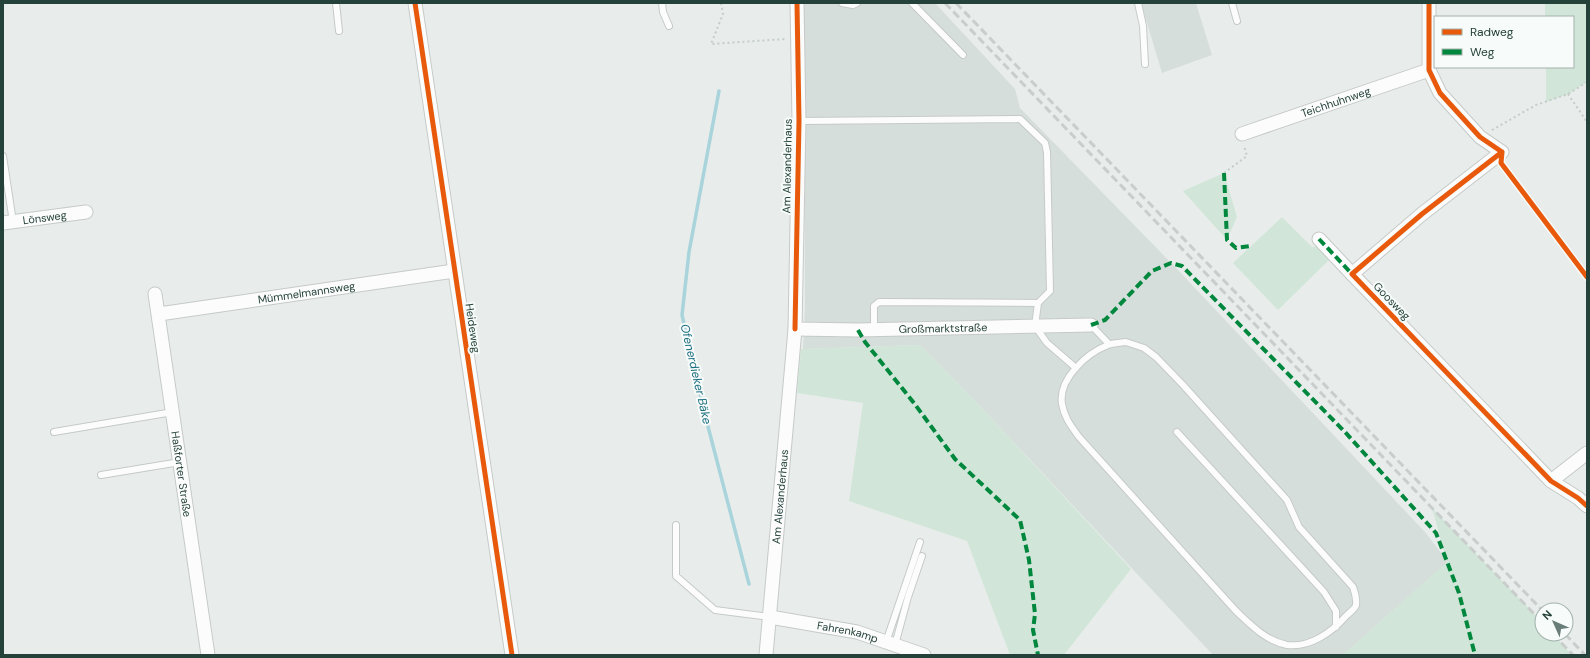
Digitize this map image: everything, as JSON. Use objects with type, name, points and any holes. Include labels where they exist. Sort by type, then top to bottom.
[{"type":"street","name":"Heideweg","points":[[415,3],[512,655]]},
{"type":"street","name":"Am Alexanderhaus","points":[[766,655],[795,329],[799,121],[799,38],[797,3]]},
{"type":"street","points":[[1352,274],[1422,214],[1502,152],[1480,137],[1440,93],[1429,70],[1429,3]]},
{"type":"street","name":"Teichhuhnweg","points":[[1242,134],[1429,70]]},
{"type":"street","name":"Lönsweg","points":[[8,222],[86,212]]},
{"type":"street","name":"Goosweg","points":[[1319,239],[1551,482],[1578,498],[1587,506]]},
{"type":"street","name":"Mümmelmannsweg","points":[[159,314],[454,272]]},
{"type":"street","name":"Haßforter Straße","points":[[155,294],[208,655]]},
{"type":"street","name":"Großmarktstraße","points":[[795,329],[874,330],[1090,325]]},
{"type":"street","points":[[1551,482],[1587,453]]},
{"type":"street","name":"Fahrenkamp","points":[[770,617],[857,632],[924,655]]},
{"type":"lane","points":[[336,3],[339,31]]},
{"type":"lane","points":[[662,3],[663,12],[669,26]]},
{"type":"lane","points":[[842,3],[853,5],[857,3]]},
{"type":"lane","points":[[912,3],[963,55]]},
{"type":"lane","points":[[1138,3],[1144,26],[1146,64]]},
{"type":"lane","points":[[1232,3],[1238,21]]},
{"type":"lane","points":[[799,121],[1020,119],[1045,143],[1047,152],[1050,291],[1038,303],[1035,326],[1047,343],[1076,368]]},
{"type":"lane","points":[[3,156],[8,222]]},
{"type":"lane","points":[[874,330],[874,306],[879,302],[1038,303]]},
{"type":"lane","points":[[1090,325],[1109,344]]},
{"type":"lane","points":[[1126,342],[1144,348],[1156,357],[1287,500],[1298,527],[1353,587],[1356,598],[1356,606],[1336,627],[1320,638],[1299,646],[1287,645],[1273,641],[1257,630],[1236,611],[1079,437],[1067,420],[1062,403],[1064,384],[1076,368],[1091,354],[1109,344],[1126,342]]},
{"type":"lane","points":[[54,432],[173,412]]},
{"type":"lane","points":[[1177,432],[1324,592],[1336,611],[1336,627]]},
{"type":"lane","points":[[101,475],[180,462]]},
{"type":"lane","points":[[676,525],[676,576],[715,610],[770,617]]},
{"type":"lane","points":[[891,644],[920,542]]},
{"type":"lane","points":[[891,644],[922,556]]},
{"type":"path","points":[[721,3],[723,14],[711,44],[799,38]]},
{"type":"path","points":[[1480,137],[1536,105],[1568,94],[1587,82]]},
{"type":"path","points":[[1568,94],[1587,122]]},
{"type":"path","points":[[1224,173],[1247,156],[1242,134]]},
{"type":"shaded area","points":[[804,3],[935,3],[1015,89],[1020,108],[1178,270],[1425,532],[1448,562],[1343,655],[1213,655],[974,400],[920,345],[803,349],[805,307]]},
{"type":"shaded area","points":[[1141,3],[1196,3],[1212,55],[1162,73]]},
{"type":"green space","points":[[1545,3],[1587,3],[1587,82],[1568,94],[1546,102],[1546,68],[1574,68],[1574,16],[1545,16]]},
{"type":"green space","points":[[1224,173],[1237,217],[1227,240],[1183,191]]},
{"type":"green space","points":[[1282,217],[1312,247],[1325,245],[1334,255],[1278,310],[1233,263]]},
{"type":"green space","points":[[920,345],[974,400],[1131,569],[1064,655],[1010,655],[967,541],[849,501],[863,403],[797,393],[801,349]]},
{"type":"green space","points":[[1432,508],[1534,614],[1534,642],[1560,642],[1572,655],[1343,655],[1447,562]]},
{"type":"waterway","name":"Ofenerdieker Bäke","points":[[719,91],[689,252],[682,315],[705,415],[749,584]]},
{"type":"railway","points":[[945,3],[1534,614]]},
{"type":"railway","points":[[956,3],[1534,602]]},
{"type":"railway","points":[[1561,642],[1573,655]]},
{"type":"railway","points":[[1573,642],[1585,655]]},
{"type":"marked path","points":[[1224,173],[1227,240],[1236,248],[1250,246]]},
{"type":"marked path","points":[[1319,239],[1352,274]]},
{"type":"marked path","points":[[1091,325],[1105,320],[1152,271],[1171,263],[1182,266],[1345,432],[1436,533],[1459,593],[1475,655]]},
{"type":"marked path","points":[[858,330],[865,342],[914,403],[955,459],[1020,520],[1029,560],[1035,614],[1033,630],[1038,655]]},
{"type":"cycle path","points":[[415,3],[512,655]]},
{"type":"cycle path","points":[[795,329],[799,121],[797,3]]},
{"type":"cycle path","points":[[1429,3],[1429,70],[1440,93],[1480,137],[1502,152]]},
{"type":"cycle path","points":[[1502,152],[1422,214],[1352,274],[1551,481],[1578,498],[1587,506]]},
{"type":"cycle path","points":[[1502,152],[1501,163],[1587,277]]}]
